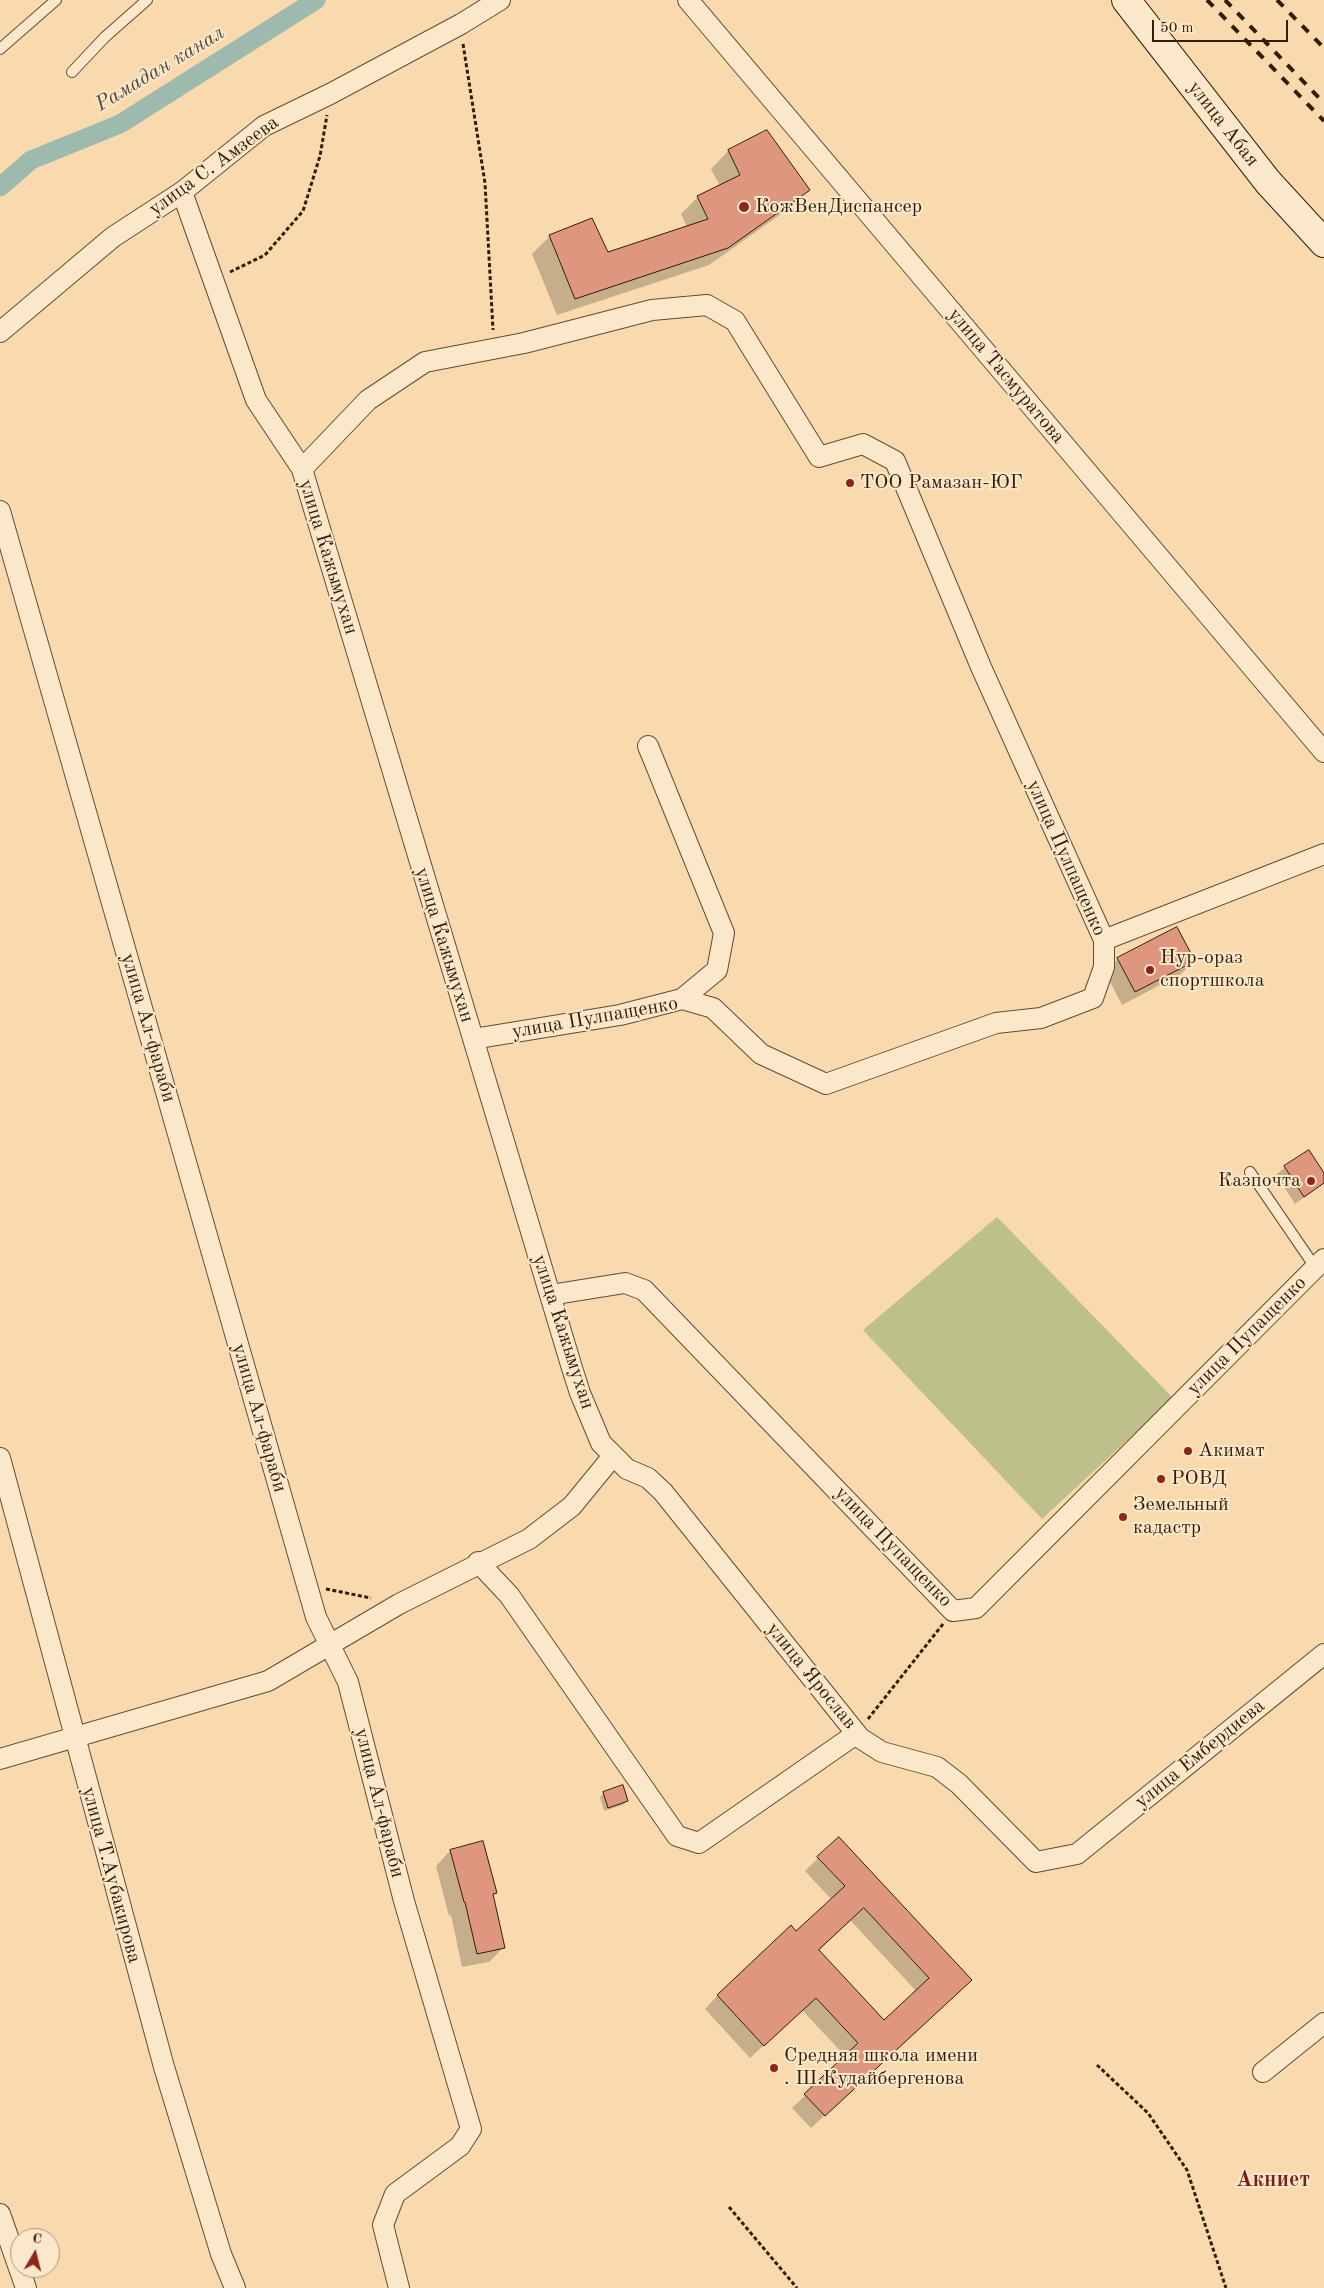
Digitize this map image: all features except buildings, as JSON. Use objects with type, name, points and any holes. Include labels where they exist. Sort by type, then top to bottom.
[{"type":"main road","name":"улица Абая","points":[[1126,0],[1268,182],[1324,243]]},
{"type":"street","name":"улица С. Амзеева","points":[[0,332],[113,237],[182,192],[264,126],[330,94],[461,24],[500,0]]},
{"type":"street","name":"улица Тасмуратова","points":[[688,0],[1324,752]]},
{"type":"street","name":"улица Кажымухан","points":[[182,192],[256,400],[302,469],[550,1295],[580,1393],[591,1419]]},
{"type":"street","name":"улица Кажымухан","points":[[302,469],[368,400],[425,362],[494,349],[652,310],[707,305],[735,321],[819,457]]},
{"type":"street","name":"улица Пулпащенко","points":[[473,1039],[620,1015],[682,999],[713,1008],[761,1054],[826,1084],[996,1023],[1041,1018],[1093,998],[1104,967],[1104,940],[978,658],[895,461],[863,444],[819,457]]},
{"type":"street","name":"улица Ал-фараби","points":[[0,511],[316,1617],[348,1682],[404,1901],[471,2129],[460,2146],[395,2194],[383,2226],[399,2288]]},
{"type":"street","points":[[648,746],[724,933],[716,970],[682,999]]},
{"type":"street","points":[[1104,940],[1324,854]]},
{"type":"street","name":"улица Пупащенко","points":[[550,1295],[625,1283],[644,1290],[953,1611],[976,1608],[1321,1269]]},
{"type":"street","name":"улица Ярослав","points":[[591,1419],[601,1443],[613,1456],[627,1469],[648,1478],[663,1492],[860,1738],[882,1752],[937,1767],[960,1784],[1036,1862],[1077,1854]]},
{"type":"street","points":[[0,1760],[268,1681],[399,1604],[478,1562],[528,1540],[572,1506],[613,1456]]},
{"type":"street","name":"улица Т.Аубакирова","points":[[0,1458],[164,2067],[221,2254],[234,2288]]},
{"type":"street","points":[[478,1562],[509,1595],[677,1836],[699,1843],[856,1734]]},
{"type":"street","name":"улица Ембердиева","points":[[1077,1854],[1324,1654]]},
{"type":"street","points":[[1263,2072],[1324,2023]]},
{"type":"street","points":[[0,2214],[26,2288]]},
{"type":"lane","points":[[0,49],[56,0]]},
{"type":"lane","points":[[72,72],[141,2]]},
{"type":"lane","points":[[1250,1172],[1321,1269]]},
{"type":"path","points":[[461,24],[485,183],[494,349]]},
{"type":"path","points":[[214,280],[265,255],[303,211],[320,156],[330,94]]},
{"type":"path","points":[[307,1585],[399,1604]]},
{"type":"path","points":[[856,1734],[953,1611]]},
{"type":"path","points":[[1097,2065],[1148,2113],[1187,2170],[1226,2288]]},
{"type":"path","points":[[729,2207],[797,2288]]},
{"type":"green space","points":[[997,1217],[1173,1398],[1042,1519],[863,1330]]},
{"type":"waterway","name":"Рамадан канал","points":[[0,187],[31,160],[120,124],[316,0]]},
{"type":"railway","points":[[1207,0],[1324,121]]},
{"type":"railway","points":[[1225,0],[1324,103]]},
{"type":"railway","points":[[1277,0],[1324,48]]},
{"type":"place","name":"КожВенДиспансер","points":[[744,207]]},
{"type":"place","name":"ТОО Рамазан-ЮГ","points":[[850,483]]},
{"type":"place","name":"Нур-ораз спортшкола","points":[[1150,970]]},
{"type":"place","name":"Казпочта","points":[[1311,1181]]},
{"type":"place","name":"Акимат","points":[[1188,1451]]},
{"type":"place","name":"РОВД","points":[[1161,1479]]},
{"type":"place","name":"Земельный кадастр","points":[[1123,1517]]},
{"type":"place","name":"Средняя школа имени . Ш.Кудайбергенова","points":[[774,2068]]},
{"type":"district","name":"Акниет","points":[[1273,2180]]}]
